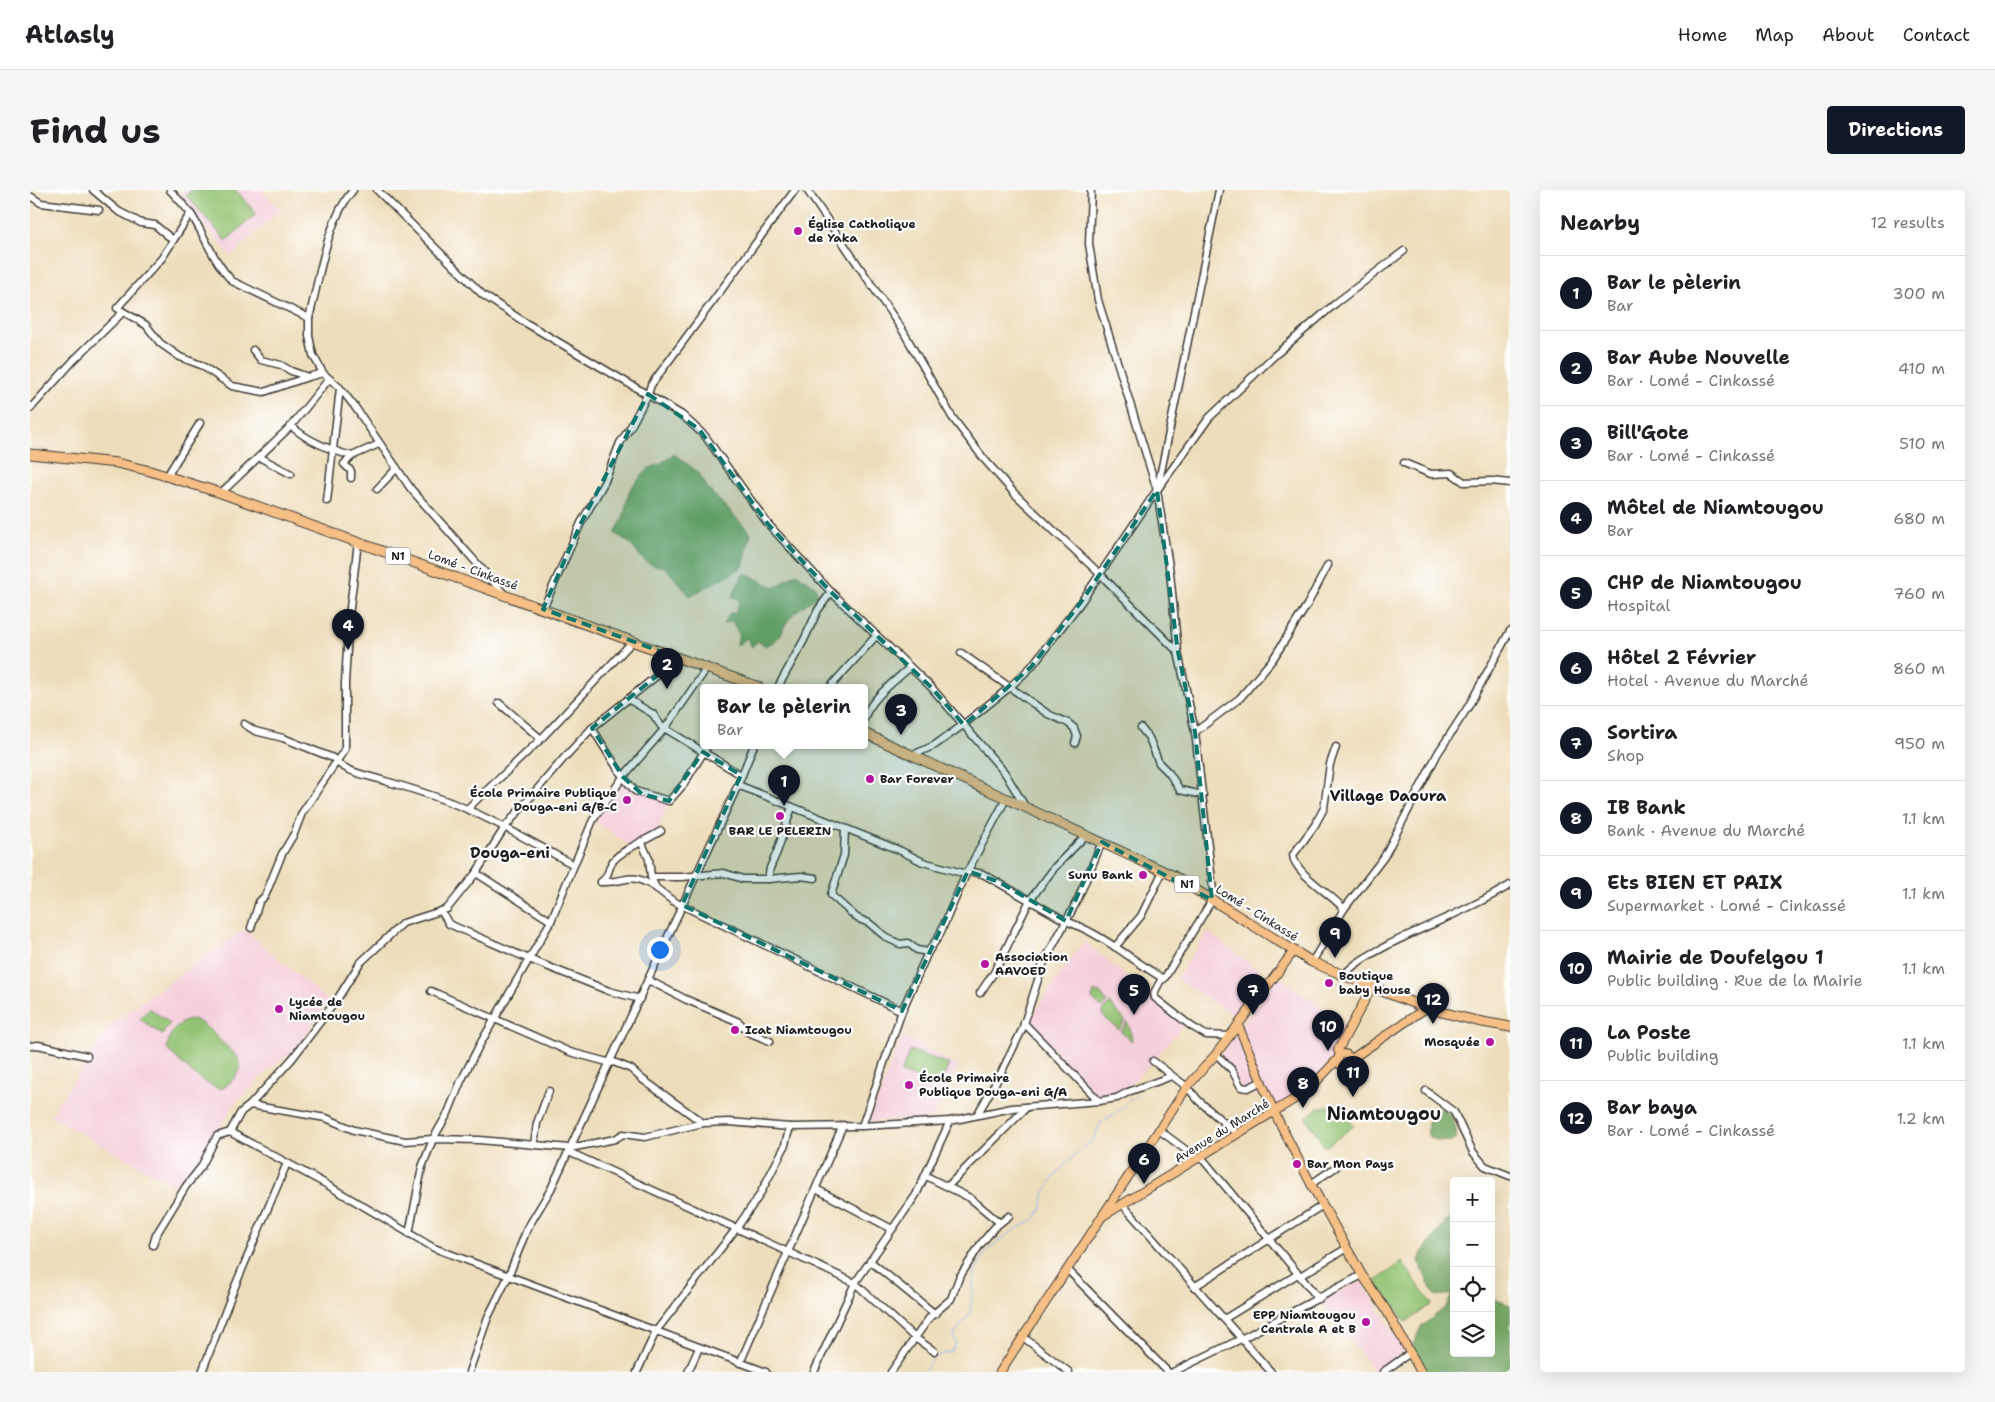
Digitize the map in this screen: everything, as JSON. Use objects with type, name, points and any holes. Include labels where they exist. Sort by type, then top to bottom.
[{"type":"highway","name":"Lomé - Cinkassé","points":[[30,454],[103,461],[167,476],[221,493],[707,668],[743,684]]},
{"type":"highway","name":"Lomé - Cinkassé","points":[[868,735],[913,754],[1163,872],[1312,962],[1372,988],[1426,1008],[1453,1016],[1510,1027]]},
{"type":"main road","points":[[1000,1372],[1187,1087],[1216,1054],[1294,951]]},
{"type":"main road","points":[[1343,1060],[1338,1050],[1372,988]]},
{"type":"main road","name":"Avenue du Marché","points":[[1104,1216],[1274,1112],[1314,1084],[1343,1060],[1426,1008]]},
{"type":"main road","points":[[1238,1025],[1274,1112],[1323,1205],[1362,1275],[1385,1308],[1421,1372]]},
{"type":"street","points":[[93,190],[118,211],[140,223],[155,224],[173,240]]},
{"type":"street","points":[[170,190],[190,214],[223,271],[232,281],[309,318]]},
{"type":"street","points":[[353,190],[346,199],[332,228],[309,318],[309,336],[313,355],[323,373],[340,388],[356,407],[379,444],[411,489],[506,596]]},
{"type":"street","points":[[377,190],[483,295],[682,415],[699,429],[768,524],[831,592],[931,686],[1005,773],[1026,808]]},
{"type":"street","points":[[543,610],[581,523],[604,481],[620,443],[648,394],[651,385],[795,190]]},
{"type":"street","points":[[807,190],[903,331],[952,417],[984,459],[1015,494],[1100,574],[1178,652]]},
{"type":"street","points":[[1091,190],[1089,244],[1098,300],[1157,490],[1170,573],[1178,652],[1195,732],[1213,890],[1212,900],[1154,993],[1155,998],[1191,1026],[1206,1035],[1229,1036]]},
{"type":"street","points":[[1157,490],[1220,190]]},
{"type":"street","points":[[30,196],[41,203],[99,210]]},
{"type":"street","points":[[190,214],[162,258],[116,308],[146,325],[160,343],[180,357],[201,365],[232,386],[264,392],[323,373]]},
{"type":"street","points":[[913,754],[935,745],[964,725],[1031,667],[1081,602],[1157,490],[1209,418],[1274,356],[1329,309],[1404,252]]},
{"type":"street","points":[[30,409],[74,360],[123,312]]},
{"type":"street","points":[[253,350],[261,360],[281,365],[291,372],[308,377]]},
{"type":"street","points":[[221,493],[291,426],[329,379]]},
{"type":"street","points":[[327,501],[340,388]]},
{"type":"street","points":[[167,476],[200,423]]},
{"type":"street","points":[[291,426],[300,434],[332,450],[352,456]]},
{"type":"street","points":[[351,478],[351,471],[344,464],[352,456],[379,444]]},
{"type":"street","points":[[259,457],[291,474]]},
{"type":"street","points":[[1404,463],[1416,470],[1431,474],[1451,473],[1464,482],[1491,481],[1510,483]]},
{"type":"street","points":[[378,488],[397,468]]},
{"type":"street","points":[[251,928],[259,902],[265,896],[282,854],[294,834],[302,813],[337,762],[346,745],[345,682],[349,616],[358,542]]},
{"type":"street","points":[[1195,732],[1240,698],[1273,659],[1307,604],[1328,565]]},
{"type":"street","points":[[780,684],[818,610],[831,592]]},
{"type":"street","points":[[1312,962],[1344,909],[1384,857],[1438,753],[1468,707],[1510,631]]},
{"type":"street","points":[[833,684],[876,636]]},
{"type":"street","points":[[467,809],[541,739],[632,642]]},
{"type":"street","points":[[961,653],[1048,714],[1068,723],[1074,728],[1077,736],[1075,743]]},
{"type":"street","points":[[153,1245],[156,1235],[186,1186],[201,1168],[217,1136],[230,1132],[241,1112],[250,1105],[292,1058],[338,998],[360,963],[403,923],[447,909],[476,873],[505,827],[564,758],[592,728],[679,658]]},
{"type":"street","points":[[868,709],[910,667]]},
{"type":"street","points":[[409,1234],[422,1166],[432,1139],[448,1113],[461,1081],[479,1046],[551,921],[593,820],[623,778],[666,727],[707,668]]},
{"type":"street","points":[[628,699],[652,714],[657,722],[741,775]]},
{"type":"street","points":[[499,703],[541,739]]},
{"type":"street","points":[[244,724],[256,731],[292,741],[333,758],[350,770],[467,809],[505,827],[574,865]]},
{"type":"street","points":[[592,728],[623,778],[635,791],[669,801],[684,784],[705,749]]},
{"type":"street","points":[[1141,728],[1149,738],[1159,763],[1169,773],[1180,790],[1203,795]]},
{"type":"street","points":[[1336,747],[1330,764],[1324,808],[1315,825],[1292,855],[1295,864],[1337,900],[1344,909]]},
{"type":"street","points":[[469,1372],[488,1317],[509,1275],[527,1229],[551,1189],[570,1150],[738,785],[752,749]]},
{"type":"street","points":[[738,785],[899,850],[923,862],[967,873],[983,874],[1066,921],[1080,926],[1162,978]]},
{"type":"street","points":[[862,1126],[902,1010],[928,952],[939,936],[967,873],[1006,799]]},
{"type":"street","points":[[768,879],[770,868],[778,852],[792,807]]},
{"type":"street","points":[[845,829],[844,855],[831,895],[857,918],[869,923],[887,938],[900,944],[908,943],[917,950],[928,952]]},
{"type":"street","points":[[661,831],[649,840],[641,841],[613,861],[607,878],[601,882],[613,882],[630,877],[639,878],[682,906],[902,1010]]},
{"type":"street","points":[[980,993],[995,970],[1030,900],[1055,868],[1086,835]]},
{"type":"street","points":[[641,841],[649,859],[651,877],[656,888]]},
{"type":"street","points":[[977,1115],[1000,1074],[1024,1023],[1043,964],[1078,901],[1102,842]]},
{"type":"street","points":[[1115,947],[1141,916],[1163,872]]},
{"type":"street","points":[[476,873],[551,921]]},
{"type":"street","points":[[651,877],[724,873],[743,879],[801,876],[814,878]]},
{"type":"street","points":[[1344,975],[1353,964],[1404,937],[1488,898],[1510,885]]},
{"type":"street","points":[[441,911],[449,924],[529,959],[616,993],[640,999]]},
{"type":"street","points":[[648,980],[685,999],[739,1022],[748,1032],[770,1041]]},
{"type":"street","points":[[431,992],[570,1052],[631,1068],[648,1084],[703,1123]]},
{"type":"street","points":[[1024,1023],[1099,1101]]},
{"type":"street","points":[[30,1046],[38,1045],[87,1056]]},
{"type":"street","points":[[1216,1054],[1232,1070],[1241,1087],[1248,1088],[1262,1081]]},
{"type":"street","points":[[1153,1061],[1187,1087],[1199,1101],[1237,1134]]},
{"type":"street","points":[[570,1150],[615,1140],[623,1134],[645,1137],[703,1123],[728,1122],[790,1127],[862,1126],[950,1120],[1027,1107],[1117,1098],[1172,1076]]},
{"type":"street","points":[[534,1145],[537,1123],[549,1091]]},
{"type":"street","points":[[1426,1091],[1454,1112],[1473,1152],[1485,1166],[1510,1176]]},
{"type":"street","points":[[250,1105],[326,1118],[354,1130],[406,1141],[432,1139],[479,1140],[570,1150],[855,1283],[915,1338],[934,1352]]},
{"type":"street","points":[[948,1186],[1027,1107]]},
{"type":"street","points":[[814,1372],[855,1283],[916,1195],[950,1120]]},
{"type":"street","points":[[740,1364],[843,1126]]},
{"type":"street","points":[[637,1372],[656,1331],[736,1229],[759,1196],[784,1148],[790,1127]]},
{"type":"street","points":[[1159,1130],[1199,1158],[1318,1299]]},
{"type":"street","points":[[230,1132],[324,1183],[434,1248],[740,1364],[766,1372]]},
{"type":"street","points":[[202,1372],[233,1291],[287,1163]]},
{"type":"street","points":[[1312,1184],[1336,1167]]},
{"type":"street","points":[[926,1176],[970,1198],[1000,1223]]},
{"type":"street","points":[[816,1189],[892,1229]]},
{"type":"street","points":[[1123,1205],[1271,1372]]},
{"type":"street","points":[[1194,1287],[1323,1205]]},
{"type":"street","points":[[891,1372],[935,1314],[952,1299],[959,1278],[980,1244],[1009,1216]]},
{"type":"street","points":[[1224,1319],[1347,1248]]},
{"type":"street","points":[[870,1261],[935,1314]]},
{"type":"street","points":[[1067,1269],[1168,1372]]},
{"type":"street","points":[[1173,1372],[1241,1339],[1362,1275]]},
{"type":"street","points":[[1023,1337],[1069,1372]]},
{"type":"street","points":[[688,1372],[699,1348]]},
{"type":"street","points":[[1383,1372],[1410,1353]]},
{"type":"highlighted area","points":[[648,394],[699,429],[768,524],[831,592],[931,687],[964,725],[1031,667],[1081,602],[1157,490],[1178,652],[1195,732],[1212,900],[1102,842],[1066,921],[999,882],[968,871],[902,1011],[682,905],[741,775],[703,752],[669,801],[642,794],[623,777],[592,728],[679,658],[543,609],[581,523]]},
{"type":"shaded area","points":[[185,190],[261,190],[281,209],[231,256],[178,195]]},
{"type":"shaded area","points":[[628,776],[641,790],[668,804],[648,851],[635,850],[595,821]]},
{"type":"shaded area","name":"Lycée de Niamtougou","points":[[244,929],[328,1001],[298,1047],[266,1072],[232,1107],[225,1120],[177,1187],[50,1116],[112,1023]]},
{"type":"shaded area","points":[[1208,932],[1270,979],[1240,1019],[1176,979]]},
{"type":"shaded area","points":[[1084,941],[1184,1024],[1150,1064],[1119,1095],[1100,1098],[1028,1021]]},
{"type":"shaded area","points":[[1278,976],[1349,1027],[1339,1051],[1308,1085],[1278,1108],[1271,1099],[1245,1093],[1218,1058]]},
{"type":"shaded area","name":"École Primaire Publique Douga-eni G/A","points":[[902,1035],[958,1066],[933,1119],[869,1121]]},
{"type":"shaded area","points":[[1361,1280],[1406,1353],[1379,1372],[1375,1372],[1336,1323],[1322,1302]]},
{"type":"green space","points":[[191,190],[236,190],[256,214],[226,241],[186,195]]},
{"type":"green space","points":[[674,454],[699,473],[708,489],[751,533],[743,567],[690,596],[665,567],[653,565],[645,561],[629,543],[615,533],[623,518],[630,489],[648,469],[660,464]]},
{"type":"green space","points":[[744,573],[775,588],[796,573],[815,586],[818,597],[795,612],[779,637],[772,643],[766,646],[758,641],[752,647],[747,638],[737,645],[739,634],[732,621],[723,624],[730,613],[735,613],[740,599],[732,597]]},
{"type":"green space","points":[[1094,992],[1100,993],[1107,1002],[1102,1008],[1092,999]]},
{"type":"green space","points":[[1110,1003],[1125,1021],[1119,1030],[1103,1016],[1103,1011]]},
{"type":"green space","points":[[149,1008],[170,1023],[162,1035],[140,1019]]},
{"type":"green space","points":[[193,1019],[210,1030],[233,1052],[240,1063],[236,1076],[221,1089],[198,1078],[167,1049],[172,1033],[178,1025]]},
{"type":"green space","points":[[1127,1022],[1130,1028],[1132,1041],[1121,1032]]},
{"type":"green space","points":[[910,1050],[949,1064],[940,1087],[901,1073]]},
{"type":"green space","points":[[1336,1105],[1354,1126],[1325,1147],[1306,1118],[1317,1108]]},
{"type":"green space","points":[[1442,1109],[1449,1114],[1454,1122],[1456,1140],[1442,1141],[1429,1137],[1429,1120],[1434,1112]]},
{"type":"green space","points":[[1450,1220],[1450,1294],[1436,1296],[1419,1261],[1422,1253],[1446,1221]]},
{"type":"green space","points":[[1402,1262],[1432,1304],[1406,1322],[1376,1281]]},
{"type":"green space","points":[[1450,1299],[1450,1357],[1495,1357],[1495,1299],[1510,1305],[1510,1372],[1427,1372],[1412,1347],[1421,1327],[1447,1306]]},
{"type":"waterway","points":[[924,1372],[934,1357],[952,1351],[956,1343],[954,1335],[970,1313],[975,1271],[986,1251],[1016,1229],[1033,1220],[1041,1210],[1044,1195],[1053,1178],[1067,1162],[1093,1140],[1101,1122],[1116,1113],[1138,1094]]},
{"type":"waterway","points":[[1439,1372],[1442,1369]]},
{"type":"place","name":"Église Catholique de Yaka","points":[[798,231]]},
{"type":"place","name":"Môtel de Niamtougou","points":[[348,650]]},
{"type":"place","name":"Bar Aube Nouvelle","points":[[667,689]]},
{"type":"place","name":"Bill'Gote","points":[[901,735]]},
{"type":"place","name":"Bar Forever","points":[[870,779]]},
{"type":"place","name":"École Primaire Publique Douga-eni G/B-C","points":[[627,800]]},
{"type":"place","name":"Bar le pèlerin","points":[[784,806]]},
{"type":"place","name":"BAR LE PELERIN","points":[[780,816]]},
{"type":"place","name":"Sunu Bank","points":[[1143,875]]},
{"type":"place","name":"Ets BIEN ET PAIX","points":[[1335,958]]},
{"type":"place","name":"Association AAVOED","points":[[985,964]]},
{"type":"place","name":"Boutique baby House","points":[[1329,983]]},
{"type":"place","name":"Lycée de Niamtougou","points":[[279,1009]]},
{"type":"place","name":"CHP de Niamtougou","points":[[1134,1015]]},
{"type":"place","name":"Sortira","points":[[1253,1015]]},
{"type":"place","name":"Bar baya","points":[[1433,1024]]},
{"type":"place","name":"Icat Niamtougou","points":[[735,1030]]},
{"type":"place","name":"Mosquée","points":[[1490,1042]]},
{"type":"place","name":"Mairie de Doufelgou 1","points":[[1328,1051]]},
{"type":"place","name":"École Primaire Publique Douga-eni G/A","points":[[909,1085]]},
{"type":"place","name":"La Poste","points":[[1353,1097]]},
{"type":"place","name":"IB Bank","points":[[1303,1108]]},
{"type":"place","name":"Bar Mon Pays","points":[[1297,1164]]},
{"type":"place","name":"Hôtel 2 Février","points":[[1144,1184]]},
{"type":"place","name":"EPP Niamtougou Centrale A et B","points":[[1366,1322]]},
{"type":"district","name":"Village Daoura","points":[[1388,796]]},
{"type":"district","name":"Douga-eni","points":[[510,853]]},
{"type":"district","name":"Niamtougou","points":[[1384,1114]]}]
